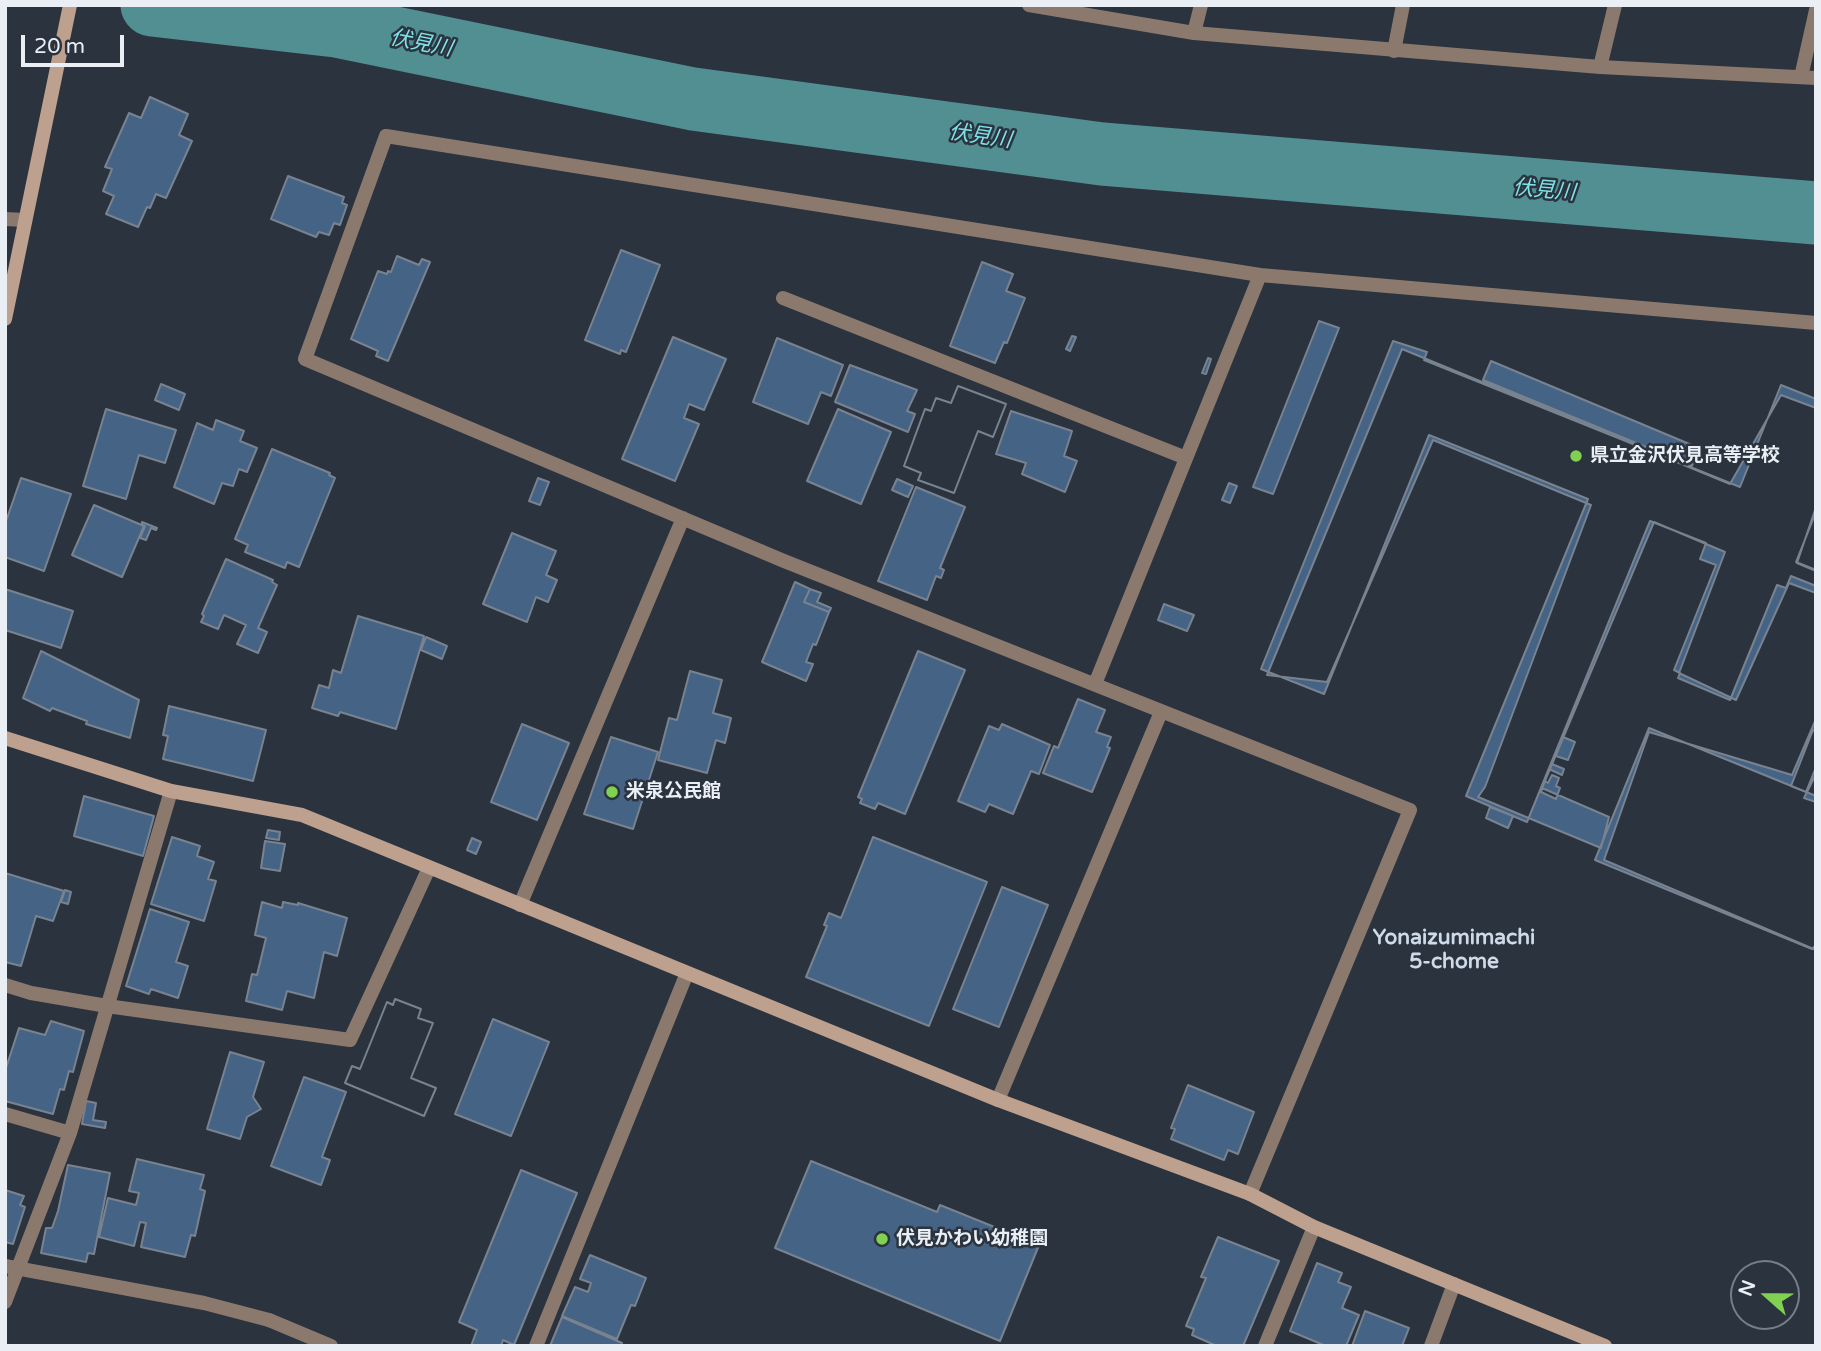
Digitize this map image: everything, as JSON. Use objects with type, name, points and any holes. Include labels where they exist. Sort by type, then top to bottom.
[{"type":"street","points":[[5,319],[70,5]]},
{"type":"street","points":[[1029,5],[1194,33],[1600,67],[1808,78],[1816,9]]},
{"type":"street","points":[[1194,33],[1201,5]]},
{"type":"street","points":[[1394,51],[1403,5]]},
{"type":"street","points":[[1600,67],[1615,5]]},
{"type":"street","points":[[1250,1194],[1410,810],[784,561],[305,359],[386,136],[1260,275],[1816,323]]},
{"type":"street","points":[[5,219],[25,220]]},
{"type":"street","points":[[1095,684],[1260,275]]},
{"type":"street","points":[[783,298],[1186,458]]},
{"type":"street","points":[[520,905],[683,518]]},
{"type":"street","points":[[998,1100],[1161,712]]},
{"type":"street","points":[[5,738],[171,791],[302,815],[998,1100],[1250,1194],[1314,1227],[1605,1346]]},
{"type":"street","points":[[5,1302],[12,1267],[70,1133],[171,791]]},
{"type":"street","points":[[5,985],[31,993],[107,1006],[350,1041],[429,868]]},
{"type":"street","points":[[536,1346],[687,972]]},
{"type":"street","points":[[5,1114],[70,1133]]},
{"type":"street","points":[[1265,1346],[1314,1227]]},
{"type":"street","points":[[12,1267],[204,1303],[269,1320],[331,1346]]},
{"type":"street","points":[[1431,1346],[1454,1284]]},
{"type":"building","points":[[150,97],[188,114],[179,135],[192,141],[166,198],[156,194],[138,227],[106,214],[114,196],[103,191],[112,169],[105,167],[129,113],[141,118]]},
{"type":"building","points":[[288,176],[344,197],[342,203],[347,205],[340,225],[334,223],[329,235],[319,232],[316,237],[271,219]]},
{"type":"building","points":[[621,250],[660,265],[626,352],[621,350],[620,354],[585,340]]},
{"type":"building","points":[[397,256],[419,265],[422,259],[430,262],[388,361],[376,356],[378,351],[351,339],[378,271],[387,274],[388,271],[391,272]]},
{"type":"building","points":[[982,262],[1013,274],[1006,291],[1025,298],[1007,343],[1004,342],[995,363],[950,346]]},
{"type":"building","points":[[1319,321],[1339,328],[1273,494],[1253,487]]},
{"type":"building","points":[[1072,336],[1076,337],[1070,351],[1066,349]]},
{"type":"building","points":[[673,337],[726,359],[704,410],[689,404],[684,418],[699,424],[675,481],[622,459]]},
{"type":"building","points":[[777,338],[843,365],[831,396],[821,392],[808,424],[753,402]]},
{"type":"building","points":[[1393,341],[1427,352],[1424,360],[1740,487],[1781,385],[1816,399],[1816,512],[1796,562],[1816,570],[1816,586],[1791,576],[1786,588],[1777,585],[1730,700],[1678,678],[1680,673],[1674,670],[1716,565],[1700,559],[1706,543],[1650,521],[1527,822],[1466,796],[1588,499],[1429,435],[1324,694],[1261,669]]},
{"type":"building","points":[[1402,349],[1730,484],[1781,395],[1816,408],[1816,507],[1797,563],[1816,571],[1816,593],[1789,583],[1736,700],[1679,673],[1725,552],[1654,522],[1542,788],[1609,817],[1601,848],[1478,797],[1485,787],[1591,505],[1433,440],[1327,682],[1267,675]]},
{"type":"building","points":[[1208,358],[1211,359],[1206,374],[1202,373]]},
{"type":"building","points":[[1491,361],[1699,448],[1692,466],[1483,380]]},
{"type":"building","points":[[850,365],[917,390],[907,411],[915,414],[908,432],[835,402]]},
{"type":"building","points":[[161,384],[185,394],[179,410],[155,400]]},
{"type":"building","points":[[958,386],[1006,404],[993,437],[978,431],[954,493],[918,480],[921,473],[904,466],[925,409],[931,411],[936,398],[951,403]]},
{"type":"building","points":[[958,386],[1006,404],[993,437],[978,431],[954,493],[918,480],[921,473],[904,466],[925,409],[931,411],[936,398],[951,403]]},
{"type":"building","points":[[106,409],[176,430],[165,463],[139,455],[126,499],[83,486]]},
{"type":"building","points":[[838,409],[891,432],[861,504],[807,481]]},
{"type":"building","points":[[1011,411],[1072,431],[1064,456],[1077,461],[1065,492],[1022,474],[1026,463],[996,454]]},
{"type":"building","points":[[216,420],[244,431],[240,441],[257,448],[247,472],[239,469],[233,486],[222,483],[214,504],[174,487],[197,423],[213,430]]},
{"type":"building","points":[[272,449],[330,473],[329,475],[335,478],[299,567],[287,562],[285,568],[245,552],[248,545],[235,539]]},
{"type":"building","points":[[21,478],[71,494],[44,571],[5,557],[5,524]]},
{"type":"building","points":[[538,478],[549,482],[540,505],[529,501]]},
{"type":"building","points":[[897,479],[913,486],[908,497],[892,490]]},
{"type":"building","points":[[1229,483],[1237,486],[1230,503],[1222,500]]},
{"type":"building","points":[[916,487],[965,507],[940,568],[944,570],[941,578],[936,576],[927,600],[878,581]]},
{"type":"building","points":[[94,505],[144,526],[122,577],[72,555]]},
{"type":"building","points":[[142,522],[157,528],[151,528],[146,540],[140,538],[145,526]]},
{"type":"building","points":[[512,533],[556,551],[546,575],[557,580],[548,602],[536,597],[527,622],[483,604]]},
{"type":"building","points":[[226,559],[273,580],[277,585],[258,628],[267,632],[258,653],[237,644],[246,625],[224,615],[218,629],[201,622]]},
{"type":"building","points":[[795,582],[810,589],[804,602],[829,612],[806,662],[813,664],[806,681],[762,662]]},
{"type":"building","points":[[5,589],[73,611],[61,648],[5,630]]},
{"type":"building","points":[[810,589],[821,593],[817,602],[831,608],[829,612],[804,602]]},
{"type":"building","points":[[1164,604],[1194,615],[1187,631],[1158,620]]},
{"type":"building","points":[[358,616],[424,636],[396,729],[340,712],[338,716],[312,708],[319,685],[329,688],[333,670],[341,673]]},
{"type":"building","points":[[426,637],[447,646],[442,659],[421,650]]},
{"type":"building","points":[[41,651],[139,700],[130,738],[86,724],[87,721],[52,708],[50,711],[23,698]]},
{"type":"building","points":[[918,651],[965,670],[905,814],[878,803],[875,809],[860,803],[862,799],[858,797]]},
{"type":"building","points":[[690,671],[722,680],[713,713],[731,718],[725,743],[716,740],[707,773],[658,760],[669,718],[677,720]]},
{"type":"building","points":[[1078,699],[1105,710],[1096,732],[1111,737],[1107,747],[1110,748],[1092,792],[1043,773],[1054,746],[1058,748]]},
{"type":"building","points":[[169,706],[266,730],[253,781],[163,759],[168,736],[163,735]]},
{"type":"building","points":[[1816,719],[1816,774],[1804,798],[1816,802],[1816,950],[1604,860],[1649,732],[1792,775]]},
{"type":"building","points":[[522,724],[569,743],[537,820],[491,802]]},
{"type":"building","points":[[1002,724],[1050,745],[1039,774],[1031,771],[1013,814],[989,804],[985,812],[958,801],[989,726],[999,730]]},
{"type":"building","points":[[1649,728],[1816,796],[1816,945],[1812,949],[1595,860]]},
{"type":"building","points":[[1813,730],[1816,732],[1816,767],[1806,792],[1791,786]]},
{"type":"building","points":[[611,737],[658,752],[633,829],[584,814]]},
{"type":"building","points":[[1563,737],[1575,742],[1568,760],[1556,756]]},
{"type":"building","points":[[1552,764],[1564,769],[1562,775],[1549,769]]},
{"type":"building","points":[[1552,775],[1559,778],[1556,786],[1560,788],[1556,799],[1541,792],[1545,781],[1548,783]]},
{"type":"building","points":[[84,796],[154,816],[143,856],[74,836]]},
{"type":"building","points":[[1490,807],[1513,816],[1508,828],[1486,818]]},
{"type":"building","points":[[268,830],[280,832],[279,840],[266,838]]},
{"type":"building","points":[[172,837],[200,846],[197,856],[214,862],[208,879],[216,881],[204,921],[151,904]]},
{"type":"building","points":[[873,837],[987,882],[929,1026],[806,977],[827,926],[824,925],[829,913],[841,918]]},
{"type":"building","points":[[472,838],[481,842],[476,854],[467,850]]},
{"type":"building","points":[[265,841],[285,844],[280,871],[261,868]]},
{"type":"building","points":[[5,873],[64,891],[53,921],[36,916],[21,966],[5,962]]},
{"type":"building","points":[[1002,887],[1048,905],[999,1027],[953,1009]]},
{"type":"building","points":[[65,890],[71,892],[68,904],[61,902]]},
{"type":"building","points":[[262,902],[282,908],[283,902],[298,903],[347,918],[337,956],[324,952],[314,998],[287,991],[282,1010],[246,1001],[252,974],[257,975],[266,938],[255,935]]},
{"type":"building","points":[[150,909],[189,922],[176,962],[188,966],[178,998],[151,989],[149,994],[126,986]]},
{"type":"building","points":[[395,999],[421,1009],[418,1018],[433,1023],[411,1078],[436,1088],[424,1116],[345,1083],[352,1066],[360,1069],[387,1002],[393,1005]]},
{"type":"building","points":[[395,999],[421,1009],[418,1018],[433,1023],[411,1078],[436,1088],[424,1116],[345,1083],[352,1066],[360,1069],[387,1002],[393,1005]]},
{"type":"building","points":[[493,1019],[549,1042],[511,1136],[455,1114]]},
{"type":"building","points":[[51,1021],[84,1031],[73,1072],[69,1071],[64,1090],[60,1089],[53,1114],[5,1101],[5,1071],[19,1028],[45,1035]]},
{"type":"building","points":[[230,1052],[264,1062],[253,1097],[261,1109],[247,1117],[240,1139],[207,1129]]},
{"type":"building","points":[[304,1077],[346,1092],[322,1157],[330,1160],[321,1185],[271,1166]]},
{"type":"building","points":[[1188,1085],[1254,1112],[1238,1154],[1228,1150],[1224,1160],[1171,1139],[1175,1129],[1171,1128]]},
{"type":"building","points":[[86,1101],[96,1103],[93,1120],[106,1122],[105,1128],[82,1124]]},
{"type":"building","points":[[137,1159],[204,1175],[200,1189],[205,1191],[195,1236],[191,1235],[185,1257],[141,1247],[146,1223],[140,1222],[134,1246],[99,1237],[108,1198],[136,1205],[139,1193],[129,1191]]},
{"type":"building","points":[[811,1161],[937,1212],[940,1205],[1039,1245],[1000,1341],[775,1248]]},
{"type":"building","points":[[68,1165],[110,1173],[94,1254],[88,1253],[86,1262],[41,1253],[46,1228],[52,1228],[58,1211]]},
{"type":"building","points":[[521,1170],[577,1193],[514,1345],[503,1340],[501,1346],[471,1346],[477,1330],[459,1322]]},
{"type":"building","points":[[5,1190],[24,1196],[20,1205],[25,1207],[13,1244],[5,1242]]},
{"type":"building","points":[[1218,1237],[1279,1261],[1243,1346],[1217,1346],[1192,1335],[1194,1329],[1186,1326],[1206,1278],[1201,1277]]},
{"type":"building","points":[[590,1255],[646,1278],[617,1339],[562,1316],[575,1287],[588,1292],[591,1283],[580,1279]]},
{"type":"building","points":[[1317,1263],[1342,1273],[1338,1282],[1351,1287],[1342,1308],[1359,1315],[1346,1346],[1326,1346],[1290,1331]]},
{"type":"building","points":[[1365,1311],[1409,1328],[1402,1346],[1352,1346]]},
{"type":"building","points":[[562,1317],[622,1343],[621,1346],[550,1346]]},
{"type":"waterway","name":"伏見川","points":[[152,5],[336,26],[693,99],[1102,154],[1816,213]]},
{"type":"place","name":"県立金沢伏見高等学校","points":[[1576,456]]},
{"type":"place","name":"米泉公民館","points":[[612,792]]},
{"type":"place","name":"伏見かわい幼稚園","points":[[882,1239]]},
{"type":"district","name":"Yonaizumimachi 5-chome","points":[[1454,950]]}]
